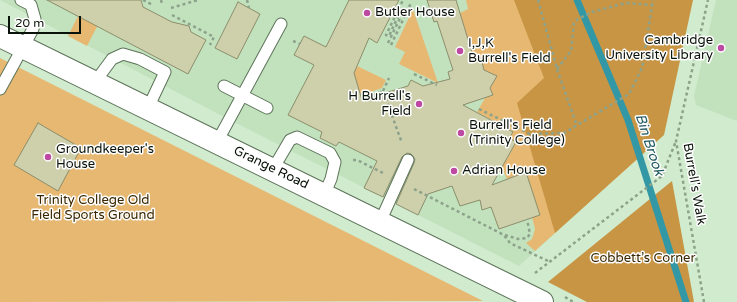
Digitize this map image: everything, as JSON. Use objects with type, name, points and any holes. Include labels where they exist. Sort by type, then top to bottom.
[{"type":"street","name":"Grange Road","points":[[0,36],[542,302]]},
{"type":"lane","points":[[0,89],[24,48],[33,29],[34,19],[30,5],[21,0]]},
{"type":"lane","points":[[217,142],[280,24]]},
{"type":"lane","points":[[95,82],[106,66],[118,56],[123,54],[140,58],[164,72],[148,108]]},
{"type":"lane","points":[[224,86],[267,108]]},
{"type":"lane","points":[[273,169],[290,140],[297,137],[330,154],[335,162],[331,179],[324,195]]},
{"type":"lane","points":[[380,222],[408,160]]},
{"type":"path","points":[[143,0],[153,5]]},
{"type":"path","points":[[161,0],[162,4]]},
{"type":"path","points":[[171,8],[198,0]]},
{"type":"path","points":[[247,0],[249,8]]},
{"type":"path","points":[[403,0],[386,35],[389,36],[402,8],[404,10],[390,44],[411,4]]},
{"type":"path","points":[[538,0],[557,69],[577,126]]},
{"type":"path","points":[[479,109],[530,134],[564,133],[614,104],[629,94],[642,68],[652,0]]},
{"type":"path","name":"Burrell's Walk","points":[[704,302],[676,141],[708,0]]},
{"type":"path","points":[[557,69],[571,51],[574,23],[578,19],[592,12],[626,4],[652,5]]},
{"type":"path","points":[[172,14],[214,37],[210,45]]},
{"type":"path","points":[[414,74],[437,85]]},
{"type":"path","points":[[362,99],[383,91],[389,78]]},
{"type":"path","points":[[383,91],[408,160]]},
{"type":"path","points":[[520,292],[528,279],[631,198],[662,176],[676,141]]},
{"type":"path","points":[[335,162],[357,160],[504,235],[518,239],[527,238],[530,234],[527,219]]},
{"type":"path","points":[[504,235],[510,243],[550,262]]},
{"type":"shaded area","name":"Burrell's Field (Trinity College)","points":[[0,0],[693,0],[637,159],[519,266],[230,120]]},
{"type":"shaded area","name":"Cambridge University Library","points":[[716,0],[737,0],[737,121],[696,105],[694,96]]},
{"type":"green space","points":[[86,0],[111,0],[87,46],[68,36]]},
{"type":"green space","points":[[466,0],[693,0],[637,159],[535,251],[526,243],[532,239],[535,229],[532,217],[540,215],[526,172],[507,179],[503,170],[494,173],[501,156],[507,159],[516,142],[509,138],[513,131],[477,112],[485,98],[492,95],[490,88],[496,76],[484,70],[481,58],[474,59],[460,13],[468,9]]},
{"type":"green space","points":[[514,0],[693,0],[664,135],[555,233],[517,103],[544,78]]},
{"type":"green space","points":[[413,9],[438,83],[399,64],[405,52],[395,47]]},
{"type":"green space","name":"Trinity College Old Field Sports Ground","points":[[0,58],[483,301],[0,302]]},
{"type":"green space","points":[[357,66],[386,80],[382,88],[361,95],[360,92],[348,87]]},
{"type":"green space","name":"Cobbett’s Corner","points":[[672,181],[694,302],[587,302],[548,282]]},
{"type":"building","points":[[47,0],[141,0],[143,7],[172,22],[189,26],[191,32],[206,40],[188,74]]},
{"type":"building","points":[[349,0],[399,0],[377,43],[369,38],[354,73],[362,100],[408,86],[411,80],[423,86],[450,79],[448,72],[453,70],[437,21],[434,22],[427,0],[456,0],[474,59],[481,58],[484,70],[497,76],[490,88],[493,95],[463,105],[513,132],[509,138],[516,142],[492,185],[526,172],[540,215],[499,229],[491,207],[482,210],[480,200],[460,206],[452,186],[428,194],[418,215],[396,204],[414,163],[415,159],[411,154],[407,153],[402,157],[383,197],[364,188],[377,161],[339,142],[336,146],[320,138],[322,132],[288,115],[314,65],[294,55],[304,36],[326,47]]},
{"type":"building","points":[[238,2],[260,14],[237,59],[215,48]]},
{"type":"building","name":"Groundkeeper's House","points":[[38,123],[81,148],[58,191],[14,165]]},
{"type":"waterway","name":"Bin Brook","points":[[577,0],[628,120],[686,302]]},
{"type":"place","name":"Butler House","points":[[367,13]]},
{"type":"place","name":"Cambridge University Library","points":[[721,48]]},
{"type":"place","name":"I,J,K Burrell's Field","points":[[460,51]]},
{"type":"place","name":"H Burrell's Field","points":[[419,104]]},
{"type":"place","name":"Burrell's Field (Trinity College)","points":[[461,133]]},
{"type":"place","name":"Groundkeeper's House","points":[[48,157]]},
{"type":"place","name":"Adrian House","points":[[454,171]]}]
